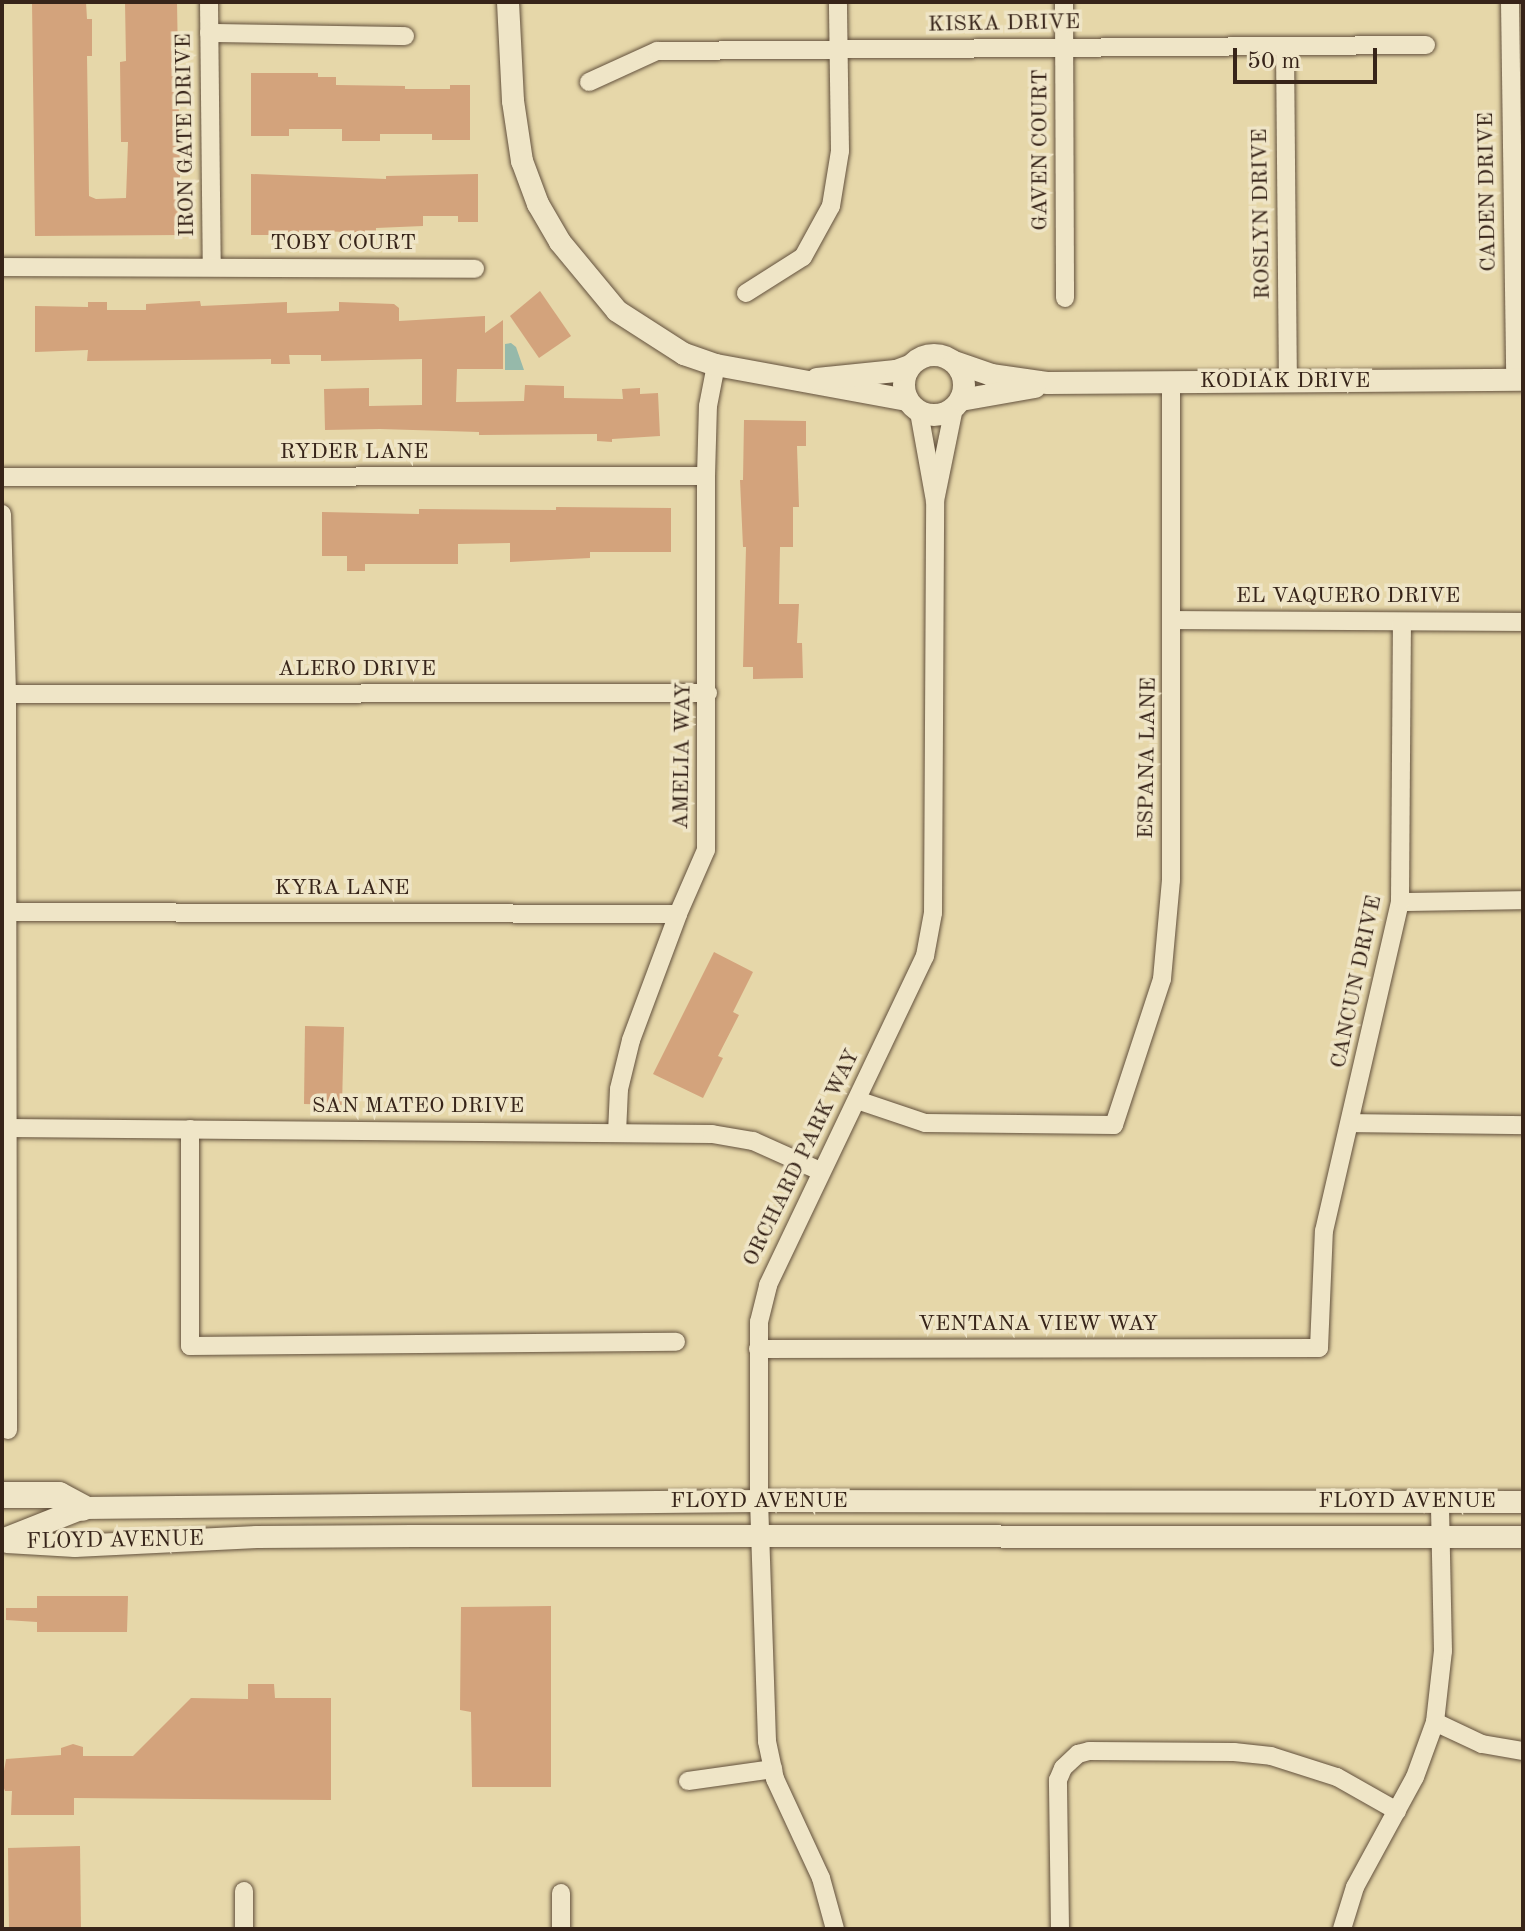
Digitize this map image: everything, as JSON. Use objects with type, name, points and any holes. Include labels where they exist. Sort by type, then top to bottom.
[{"type":"main road","points":[[2,1495],[59,1495],[83,1508]]},
{"type":"street","name":"IRON GATE DRIVE","points":[[209,2],[212,267]]},
{"type":"street","points":[[508,2],[513,101],[522,161],[538,204],[560,242],[617,311],[684,354],[716,365],[808,381],[913,406],[934,416],[957,404],[964,380],[954,362],[935,354],[917,359],[910,366],[903,384],[913,406]]},
{"type":"street","points":[[746,293],[803,257],[831,206],[840,151],[838,2]]},
{"type":"street","name":"GAVEN COURT","points":[[1064,2],[1065,298]]},
{"type":"street","name":"CADEN DRIVE","points":[[1510,2],[1519,380]]},
{"type":"street","points":[[209,33],[405,36]]},
{"type":"street","name":"KISKA DRIVE","points":[[589,82],[657,51],[1426,45]]},
{"type":"street","name":"ROSLYN DRIVE","points":[[1285,46],[1288,382]]},
{"type":"street","name":"TOBY COURT","points":[[2,267],[475,269]]},
{"type":"street","name":"KODIAK DRIVE","points":[[954,362],[991,375],[1048,383],[1519,380]]},
{"type":"street","name":"AMELIA WAY","points":[[617,1133],[619,1089],[631,1040],[678,914],[706,850],[706,476],[708,406],[716,365]]},
{"type":"street","points":[[808,381],[910,366]]},
{"type":"street","name":"ESPANA LANE","points":[[857,1100],[925,1123],[1114,1125],[1162,979],[1171,880],[1171,382]]},
{"type":"street","name":"KODIAK DRIVE","points":[[957,404],[1048,383]]},
{"type":"street","name":"ORCHARD PARK WAY","points":[[835,1929],[821,1878],[787,1808],[773,1769],[764,1711],[758,1349],[768,1285],[925,956],[933,913],[935,501],[957,404]]},
{"type":"street","name":"ORCHARD PARK WAY","points":[[913,406],[935,501]]},
{"type":"street","name":"RYDER LANE","points":[[2,477],[706,476]]},
{"type":"street","points":[[2,514],[7,694],[8,1430]]},
{"type":"street","name":"EL VAQUERO DRIVE","points":[[1173,620],[1523,622]]},
{"type":"street","name":"CANCUN DRIVE","points":[[1319,1348],[1324,1231],[1352,1123],[1400,902],[1402,622]]},
{"type":"street","name":"ALERO DRIVE","points":[[7,694],[708,693]]},
{"type":"street","points":[[1400,902],[1523,900]]},
{"type":"street","name":"KYRA LANE","points":[[6,912],[678,914]]},
{"type":"street","points":[[1352,1123],[1523,1125]]},
{"type":"street","name":"SAN MATEO DRIVE","points":[[7,1128],[712,1134],[753,1141],[789,1154],[820,1171]]},
{"type":"street","points":[[190,1129],[190,1346],[676,1342]]},
{"type":"street","name":"VENTANA VIEW WAY","points":[[758,1349],[1319,1348]]},
{"type":"street","name":"FLOYD AVENUE","points":[[2,1541],[83,1508],[759,1501],[1523,1502]]},
{"type":"street","points":[[1342,1929],[1355,1887],[1415,1777],[1435,1722],[1443,1651],[1440,1502]]},
{"type":"street","name":"FLOYD AVENUE","points":[[2,1541],[75,1546],[257,1537],[1523,1537]]},
{"type":"street","points":[[1435,1722],[1482,1744],[1523,1751]]},
{"type":"street","points":[[1060,1929],[1058,1780],[1068,1761],[1089,1751],[1234,1752],[1271,1756],[1337,1777],[1397,1811]]},
{"type":"street","points":[[688,1781],[773,1769]]},
{"type":"street","points":[[244,1891],[244,1929]]},
{"type":"street","points":[[561,1893],[561,1929]]},
{"type":"shaded area","points":[[511,343],[516,347],[524,370],[505,370],[505,344]]},
{"type":"building","points":[[32,2],[86,2],[87,19],[92,19],[92,56],[87,56],[89,196],[96,199],[126,198],[128,142],[121,142],[120,62],[126,61],[125,2],[177,2],[181,235],[35,236]]},
{"type":"building","points":[[251,73],[318,73],[318,77],[336,77],[336,85],[405,86],[405,89],[450,89],[450,85],[470,85],[470,140],[432,140],[432,134],[380,134],[380,141],[342,141],[342,129],[289,129],[289,136],[251,136]]},
{"type":"building","points":[[251,174],[386,179],[386,176],[478,174],[478,222],[458,222],[458,216],[423,216],[423,226],[376,228],[376,233],[317,231],[317,235],[251,235]]},
{"type":"building","points":[[540,291],[571,336],[539,358],[510,316]]},
{"type":"building","points":[[200,301],[201,306],[287,302],[287,313],[339,311],[339,302],[394,304],[399,308],[399,321],[485,316],[485,333],[503,320],[503,369],[457,369],[456,402],[524,401],[525,385],[564,386],[564,398],[623,399],[622,389],[640,388],[640,394],[658,393],[660,436],[612,439],[612,442],[597,441],[597,434],[479,435],[479,432],[325,430],[324,389],[369,388],[369,406],[422,405],[422,359],[321,361],[321,355],[289,355],[290,364],[271,364],[271,359],[87,361],[88,350],[35,352],[35,306],[88,307],[88,302],[107,302],[107,310],[146,310],[146,304]]},
{"type":"building","points":[[744,420],[806,421],[806,446],[797,446],[799,507],[793,507],[793,547],[780,547],[779,604],[799,604],[797,643],[802,643],[803,678],[753,679],[753,667],[743,667],[746,547],[743,547],[740,480],[743,480]]},
{"type":"building","points":[[556,507],[671,508],[671,552],[590,552],[590,558],[510,562],[510,543],[458,544],[458,564],[365,564],[365,571],[347,571],[347,556],[322,556],[322,512],[419,514],[419,509],[556,510]]},
{"type":"building","points":[[714,952],[753,972],[733,1012],[739,1015],[718,1056],[723,1058],[703,1098],[653,1074]]},
{"type":"building","points":[[305,1026],[344,1027],[342,1105],[304,1104]]},
{"type":"building","points":[[37,1596],[128,1596],[127,1632],[37,1632],[37,1622],[6,1620],[6,1608],[37,1608]]},
{"type":"building","points":[[551,1606],[551,1787],[472,1787],[471,1712],[460,1710],[461,1607]]},
{"type":"building","points":[[248,1684],[274,1684],[275,1698],[331,1698],[331,1800],[74,1798],[74,1815],[11,1815],[12,1791],[5,1791],[2,1783],[6,1759],[61,1755],[61,1748],[73,1744],[83,1747],[83,1756],[133,1756],[191,1698],[248,1699]]},
{"type":"building","points":[[80,1846],[81,1929],[9,1929],[8,1848]]}]
